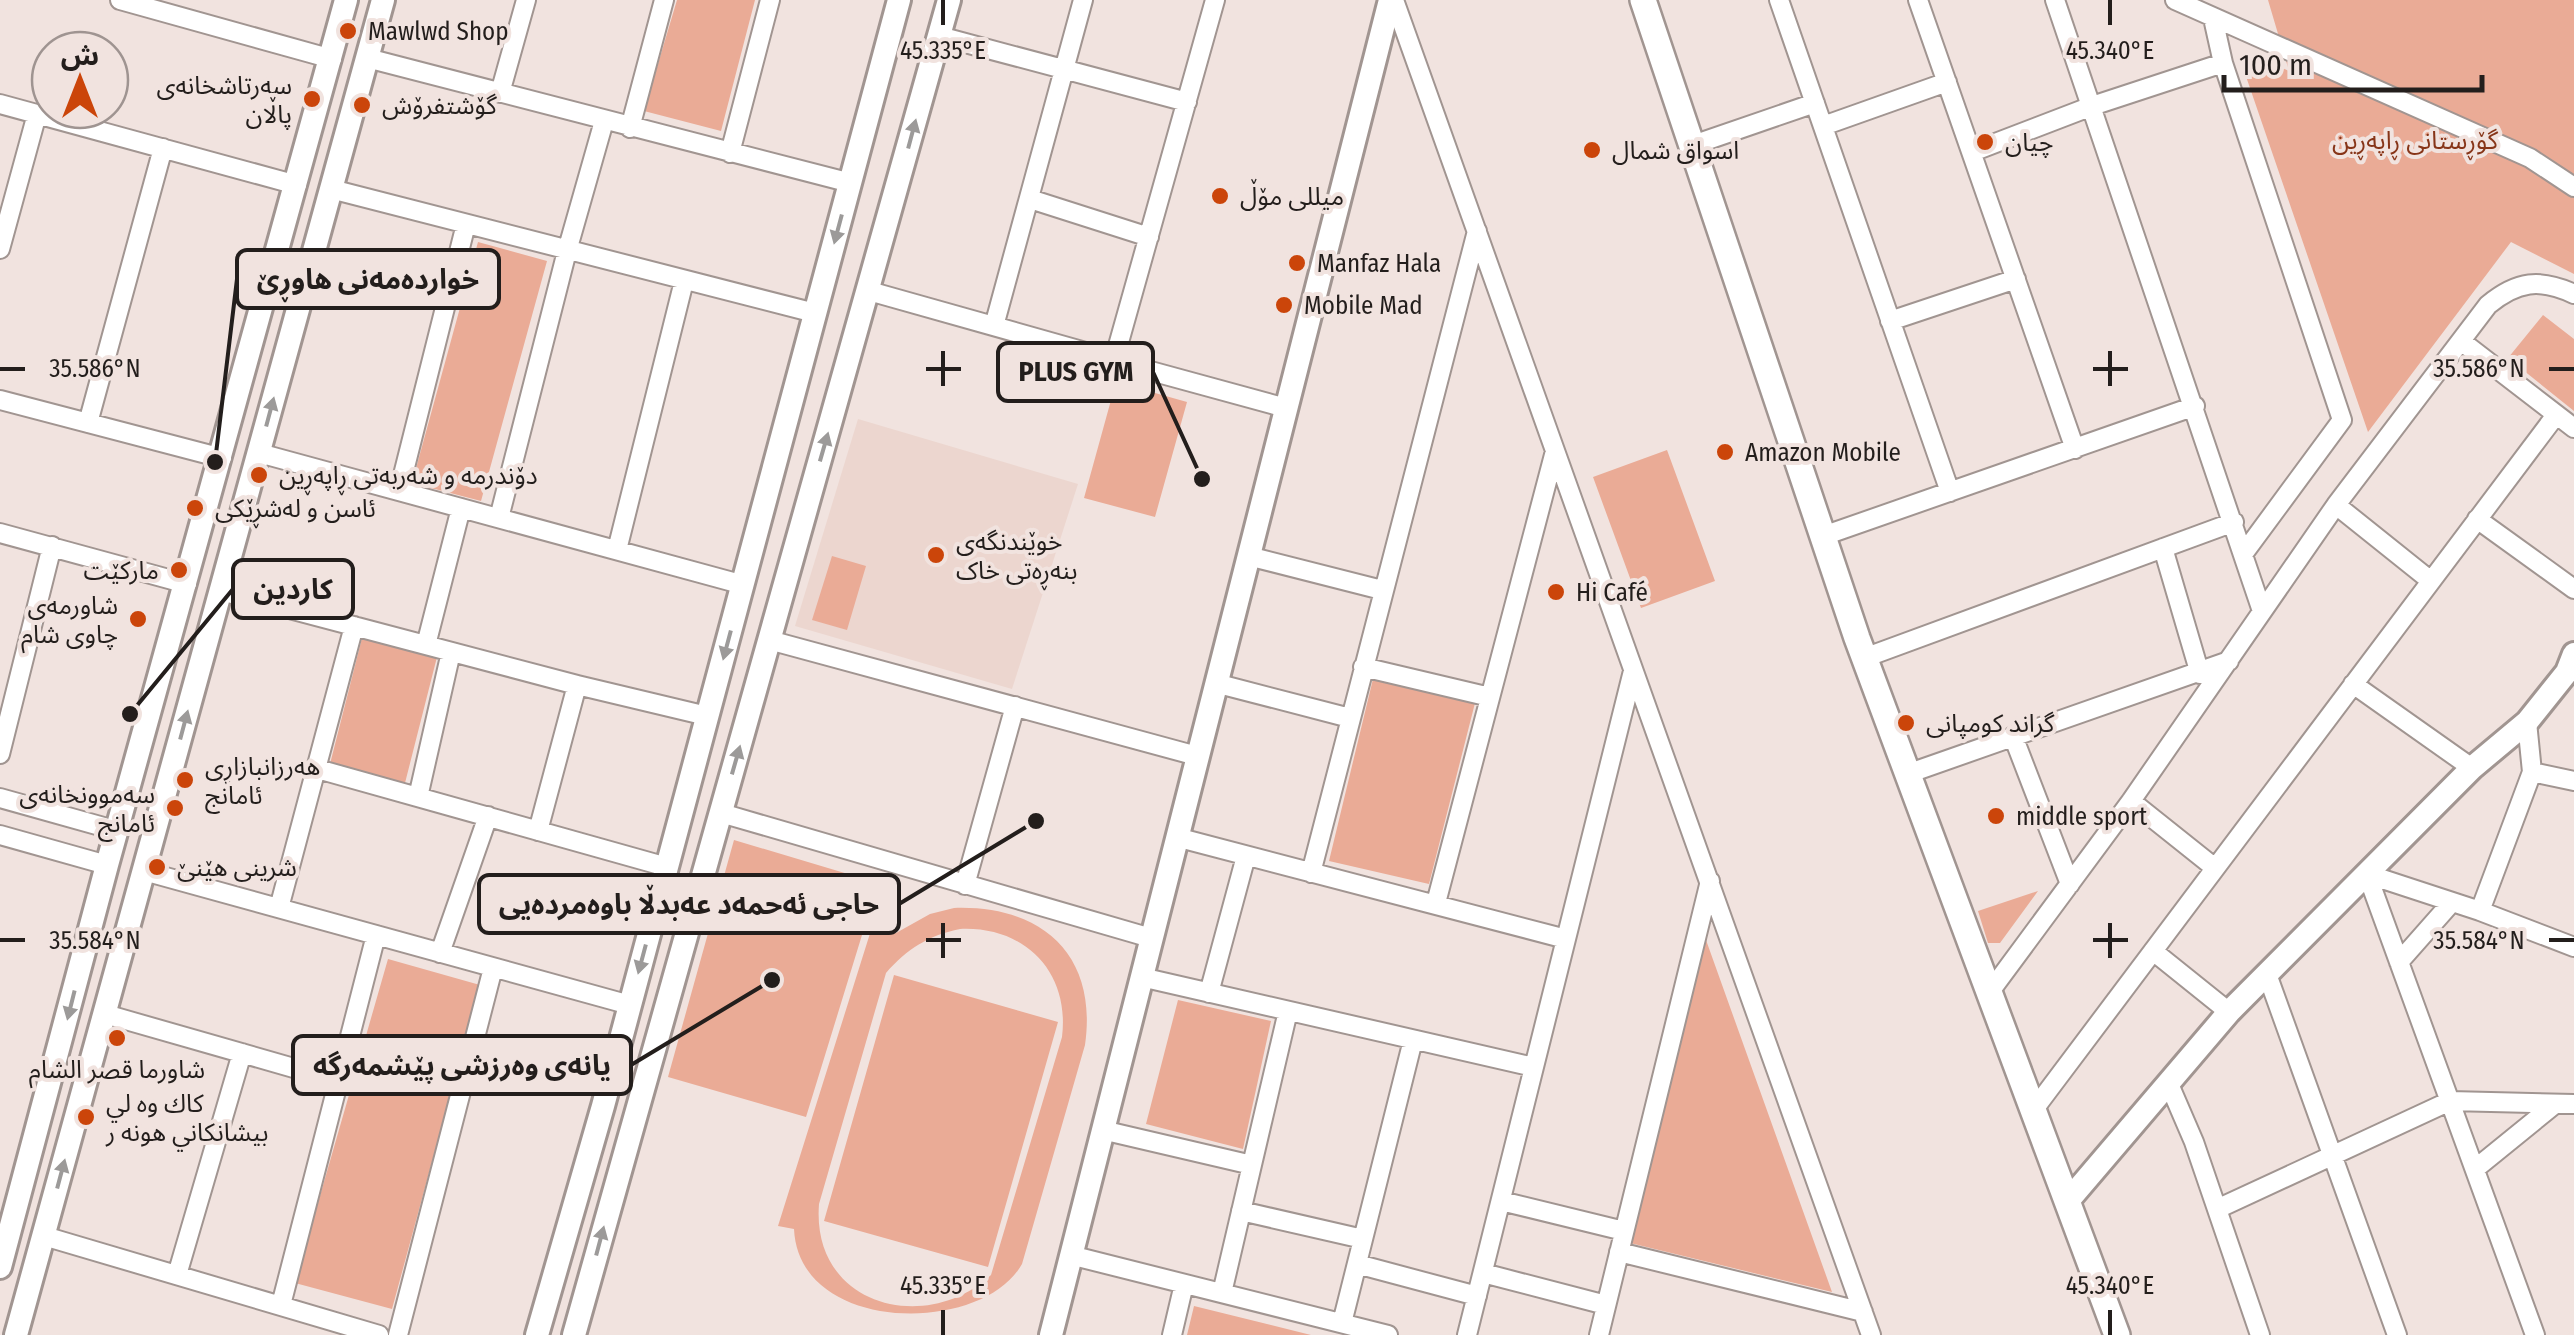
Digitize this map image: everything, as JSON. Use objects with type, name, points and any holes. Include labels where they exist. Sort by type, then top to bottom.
[{"type":"main road","points":[[1643,0],[1864,658],[2117,1335]]},
{"type":"street","points":[[120,0],[332,60]]},
{"type":"street","points":[[0,1267],[8,1209],[187,584],[346,0]]},
{"type":"street","points":[[16,1335],[382,0]]},
{"type":"street","points":[[500,94],[526,0]]},
{"type":"street","points":[[630,128],[664,0]]},
{"type":"street","points":[[730,153],[770,0]]},
{"type":"street","points":[[537,1335],[757,539],[899,0]]},
{"type":"street","points":[[574,1335],[949,0]]},
{"type":"street","points":[[994,326],[1083,0]]},
{"type":"street","points":[[869,291],[1114,360],[1215,0]]},
{"type":"street","points":[[1392,0],[1871,1335]]},
{"type":"street","points":[[1050,1335],[1392,0]]},
{"type":"street","points":[[1779,0],[1950,492]]},
{"type":"street","points":[[1918,0],[2075,449]]},
{"type":"street","points":[[2055,0],[2262,611]]},
{"type":"street","points":[[2175,0],[2530,158],[2574,188]]},
{"type":"street","points":[[2214,18],[2223,63],[2342,420],[2244,553]]},
{"type":"street","points":[[939,36],[1187,102]]},
{"type":"street","points":[[367,58],[850,184]]},
{"type":"street","points":[[1972,152],[2092,106],[2223,63]]},
{"type":"street","points":[[1823,126],[1947,82]]},
{"type":"street","points":[[0,104],[30,112]]},
{"type":"street","points":[[1693,146],[1815,104]]},
{"type":"street","points":[[498,518],[604,121]]},
{"type":"street","points":[[0,249],[33,130]]},
{"type":"street","points":[[96,130],[296,184]]},
{"type":"street","points":[[88,423],[162,148]]},
{"type":"street","points":[[331,188],[815,314]]},
{"type":"street","points":[[1030,199],[1150,238]]},
{"type":"street","points":[[399,491],[466,224]]},
{"type":"street","points":[[1311,872],[1476,231]]},
{"type":"street","points":[[276,261],[309,270]]},
{"type":"street","points":[[1890,321],[2016,280]]},
{"type":"street","points":[[618,550],[684,281]]},
{"type":"street","points":[[1990,993],[2131,801],[2336,505],[2488,305],[2519,284],[2537,282],[2574,294]]},
{"type":"street","points":[[2461,341],[2574,428]]},
{"type":"street","points":[[1147,370],[1286,408]]},
{"type":"street","points":[[0,400],[222,458]]},
{"type":"street","points":[[1823,536],[2195,406]]},
{"type":"street","points":[[2034,1108],[2556,415]]},
{"type":"street","points":[[1436,903],[1555,451]]},
{"type":"street","points":[[259,453],[744,585]]},
{"type":"street","points":[[2336,505],[2430,581]]},
{"type":"street","points":[[426,645],[462,508]]},
{"type":"street","points":[[2478,519],[2574,589]]},
{"type":"street","points":[[1864,658],[2234,522]]},
{"type":"street","points":[[0,532],[187,584]]},
{"type":"street","points":[[757,539],[794,549]]},
{"type":"street","points":[[0,754],[52,546]]},
{"type":"street","points":[[2163,548],[2200,674]]},
{"type":"street","points":[[1248,556],[1382,590]]},
{"type":"street","points":[[221,591],[707,716]]},
{"type":"street","points":[[279,908],[354,626]]},
{"type":"street","points":[[769,640],[1197,756]]},
{"type":"street","points":[[418,797],[451,652]]},
{"type":"street","points":[[1907,774],[2229,661]]},
{"type":"street","points":[[2068,1202],[2229,1012],[2472,768],[2527,722],[2572,665]]},
{"type":"street","points":[[1363,667],[1490,697]]},
{"type":"street","points":[[1467,1335],[1633,671]]},
{"type":"street","points":[[1215,683],[1350,718]]},
{"type":"street","points":[[2354,684],[2472,768]]},
{"type":"street","points":[[538,830],[576,685]]},
{"type":"street","points":[[965,884],[1015,706]]},
{"type":"street","points":[[2480,910],[2532,772],[2527,722]]},
{"type":"street","points":[[2013,736],[2070,884]]},
{"type":"street","points":[[314,768],[667,867]]},
{"type":"street","points":[[2532,772],[2574,782]]},
{"type":"street","points":[[0,798],[118,830]]},
{"type":"street","points":[[2131,801],[2215,868]]},
{"type":"street","points":[[721,813],[1151,938]]},
{"type":"street","points":[[440,952],[488,816]]},
{"type":"street","points":[[0,835],[107,865]]},
{"type":"street","points":[[1176,838],[1566,938]]},
{"type":"street","points":[[1209,992],[1246,856]]},
{"type":"street","points":[[144,871],[630,1004]]},
{"type":"street","points":[[2367,874],[2480,910],[2574,947]]},
{"type":"street","points":[[2367,874],[2535,1335]]},
{"type":"street","points":[[1599,1335],[1710,880]]},
{"type":"street","points":[[2399,962],[2452,902]]},
{"type":"street","points":[[281,1305],[376,934]]},
{"type":"street","points":[[2153,951],[2229,1012]]},
{"type":"street","points":[[398,1335],[494,968]]},
{"type":"street","points":[[2267,974],[2397,1335]]},
{"type":"street","points":[[1141,976],[1534,1068]]},
{"type":"street","points":[[1222,1293],[1288,1011]]},
{"type":"street","points":[[105,1014],[338,1080]]},
{"type":"street","points":[[1354,1329],[1356,1264],[1413,1040]]},
{"type":"street","points":[[177,1275],[242,1053]]},
{"type":"street","points":[[2170,1084],[2260,1335]]},
{"type":"street","points":[[2217,1209],[2450,1101],[2564,1104]]},
{"type":"street","points":[[2475,1169],[2564,1104]]},
{"type":"street","points":[[603,1106],[634,1116]]},
{"type":"street","points":[[1102,1130],[1252,1166]]},
{"type":"street","points":[[1500,1201],[1624,1231]]},
{"type":"street","points":[[1241,1211],[1363,1239]]},
{"type":"street","points":[[44,1236],[379,1335]]},
{"type":"street","points":[[1619,1252],[1864,1312]]},
{"type":"street","points":[[1070,1255],[1388,1335]]},
{"type":"street","points":[[1356,1264],[1477,1296]]},
{"type":"street","points":[[1482,1273],[1606,1305]]},
{"type":"street","points":[[1172,1335],[1184,1284]]},
{"type":"shaded area","name":"خوێندنگەی بنەڕەتی خاک","points":[[858,419],[1078,484],[1012,689],[795,626]]},
{"type":"green space","points":[[677,0],[755,0],[721,131],[644,111]]},
{"type":"green space","name":"گۆڕستانی ڕاپەڕین","points":[[2268,0],[2574,0],[2574,274],[2511,242],[2368,432],[2239,56],[2245,52],[2289,71]]},
{"type":"green space","points":[[478,242],[547,261],[481,501],[412,483]]},
{"type":"green space","points":[[2543,315],[2574,339],[2574,411],[2508,358]]},
{"type":"green space","points":[[1116,382],[1187,402],[1155,517],[1084,498]]},
{"type":"green space","points":[[1667,450],[1715,581],[1641,608],[1593,477]]},
{"type":"green space","points":[[832,556],[866,566],[847,630],[812,620]]},
{"type":"green space","points":[[362,638],[437,657],[405,783],[330,764]]},
{"type":"green space","points":[[1373,679],[1475,703],[1429,884],[1329,861]]},
{"type":"green space","points":[[734,840],[878,883],[806,1117],[668,1077]]},
{"type":"green space","points":[[2038,891],[2000,943],[1988,943],[1978,911]]},
{"type":"green space","points":[[954,908],[985,909],[1013,915],[1057,941],[1072,961],[1082,985],[1087,1013],[1085,1045],[1022,1264],[1001,1287],[971,1303],[934,1312],[895,1313],[858,1305],[826,1289],[804,1264],[794,1229],[778,1226],[872,927],[896,933],[930,914]],"holes":[[[960,929],[983,930],[1023,945],[1050,973],[1059,992],[1062,1037],[991,1275],[965,1293],[936,1304],[906,1306],[878,1301],[853,1288],[834,1267],[821,1239],[819,1204],[886,973],[928,939]]]},
{"type":"green space","points":[[1706,940],[1832,1292],[1630,1243]]},
{"type":"green space","points":[[388,959],[480,985],[392,1309],[295,1283]]},
{"type":"green space","points":[[894,975],[1058,1022],[988,1267],[824,1221]]},
{"type":"green space","points":[[1178,1000],[1271,1021],[1243,1149],[1146,1124]]},
{"type":"green space","points":[[1194,1306],[1311,1335],[1187,1335]]},
{"type":"place","name":"Mawlwd Shop","points":[[348,31]]},
{"type":"place","name":"سەرتاشخانەی پاڵان","points":[[312,99]]},
{"type":"place","name":"گۆشتفرۆش","points":[[362,105]]},
{"type":"place","name":"چيان","points":[[1985,142]]},
{"type":"place","name":"اسواق شمال","points":[[1592,150]]},
{"type":"place","name":"میللی مۆڵ","points":[[1220,196]]},
{"type":"place","name":"Manfaz Hala","points":[[1297,263]]},
{"type":"place","name":"Mobile Mad","points":[[1284,305]]},
{"type":"place","name":"Amazon Mobile","points":[[1725,452]]},
{"type":"place","name":"خواردەمەنی هاوڕێ","points":[[215,462]]},
{"type":"place","name":"دۆندرمە و شەربەتی ڕاپەڕین","points":[[259,475]]},
{"type":"place","name":"PLUS GYM","points":[[1202,479]]},
{"type":"place","name":"ئاسن و لەشڕێکی","points":[[195,508]]},
{"type":"place","name":"خوێندنگەی بنەڕەتی خاک","points":[[936,555]]},
{"type":"place","name":"مارکێت","points":[[179,570]]},
{"type":"place","name":"Hi Café","points":[[1556,592]]},
{"type":"place","name":"شاورمەی چاوی شام","points":[[138,619]]},
{"type":"place","name":"كاردين","points":[[130,714]]},
{"type":"place","name":"گراند كومپانى","points":[[1906,723]]},
{"type":"place","name":"هەرزانبازاڕی ئامانج","points":[[185,780]]},
{"type":"place","name":"سەموونخانەی ئامانج","points":[[175,808]]},
{"type":"place","name":"middle sport","points":[[1996,816]]},
{"type":"place","name":"حاجی ئەحمەد عەبدڵا باوەمردەیی","points":[[1036,821]]},
{"type":"place","name":"شرینی هێنێ","points":[[157,867]]},
{"type":"place","name":"یانەی وەرزشی پێشمەرگە","points":[[772,980]]},
{"type":"place","name":"شاورما قصر الشام","points":[[117,1038]]},
{"type":"place","name":"كاك وه لي بيشانكاني هونه ر","points":[[86,1117]]}]
